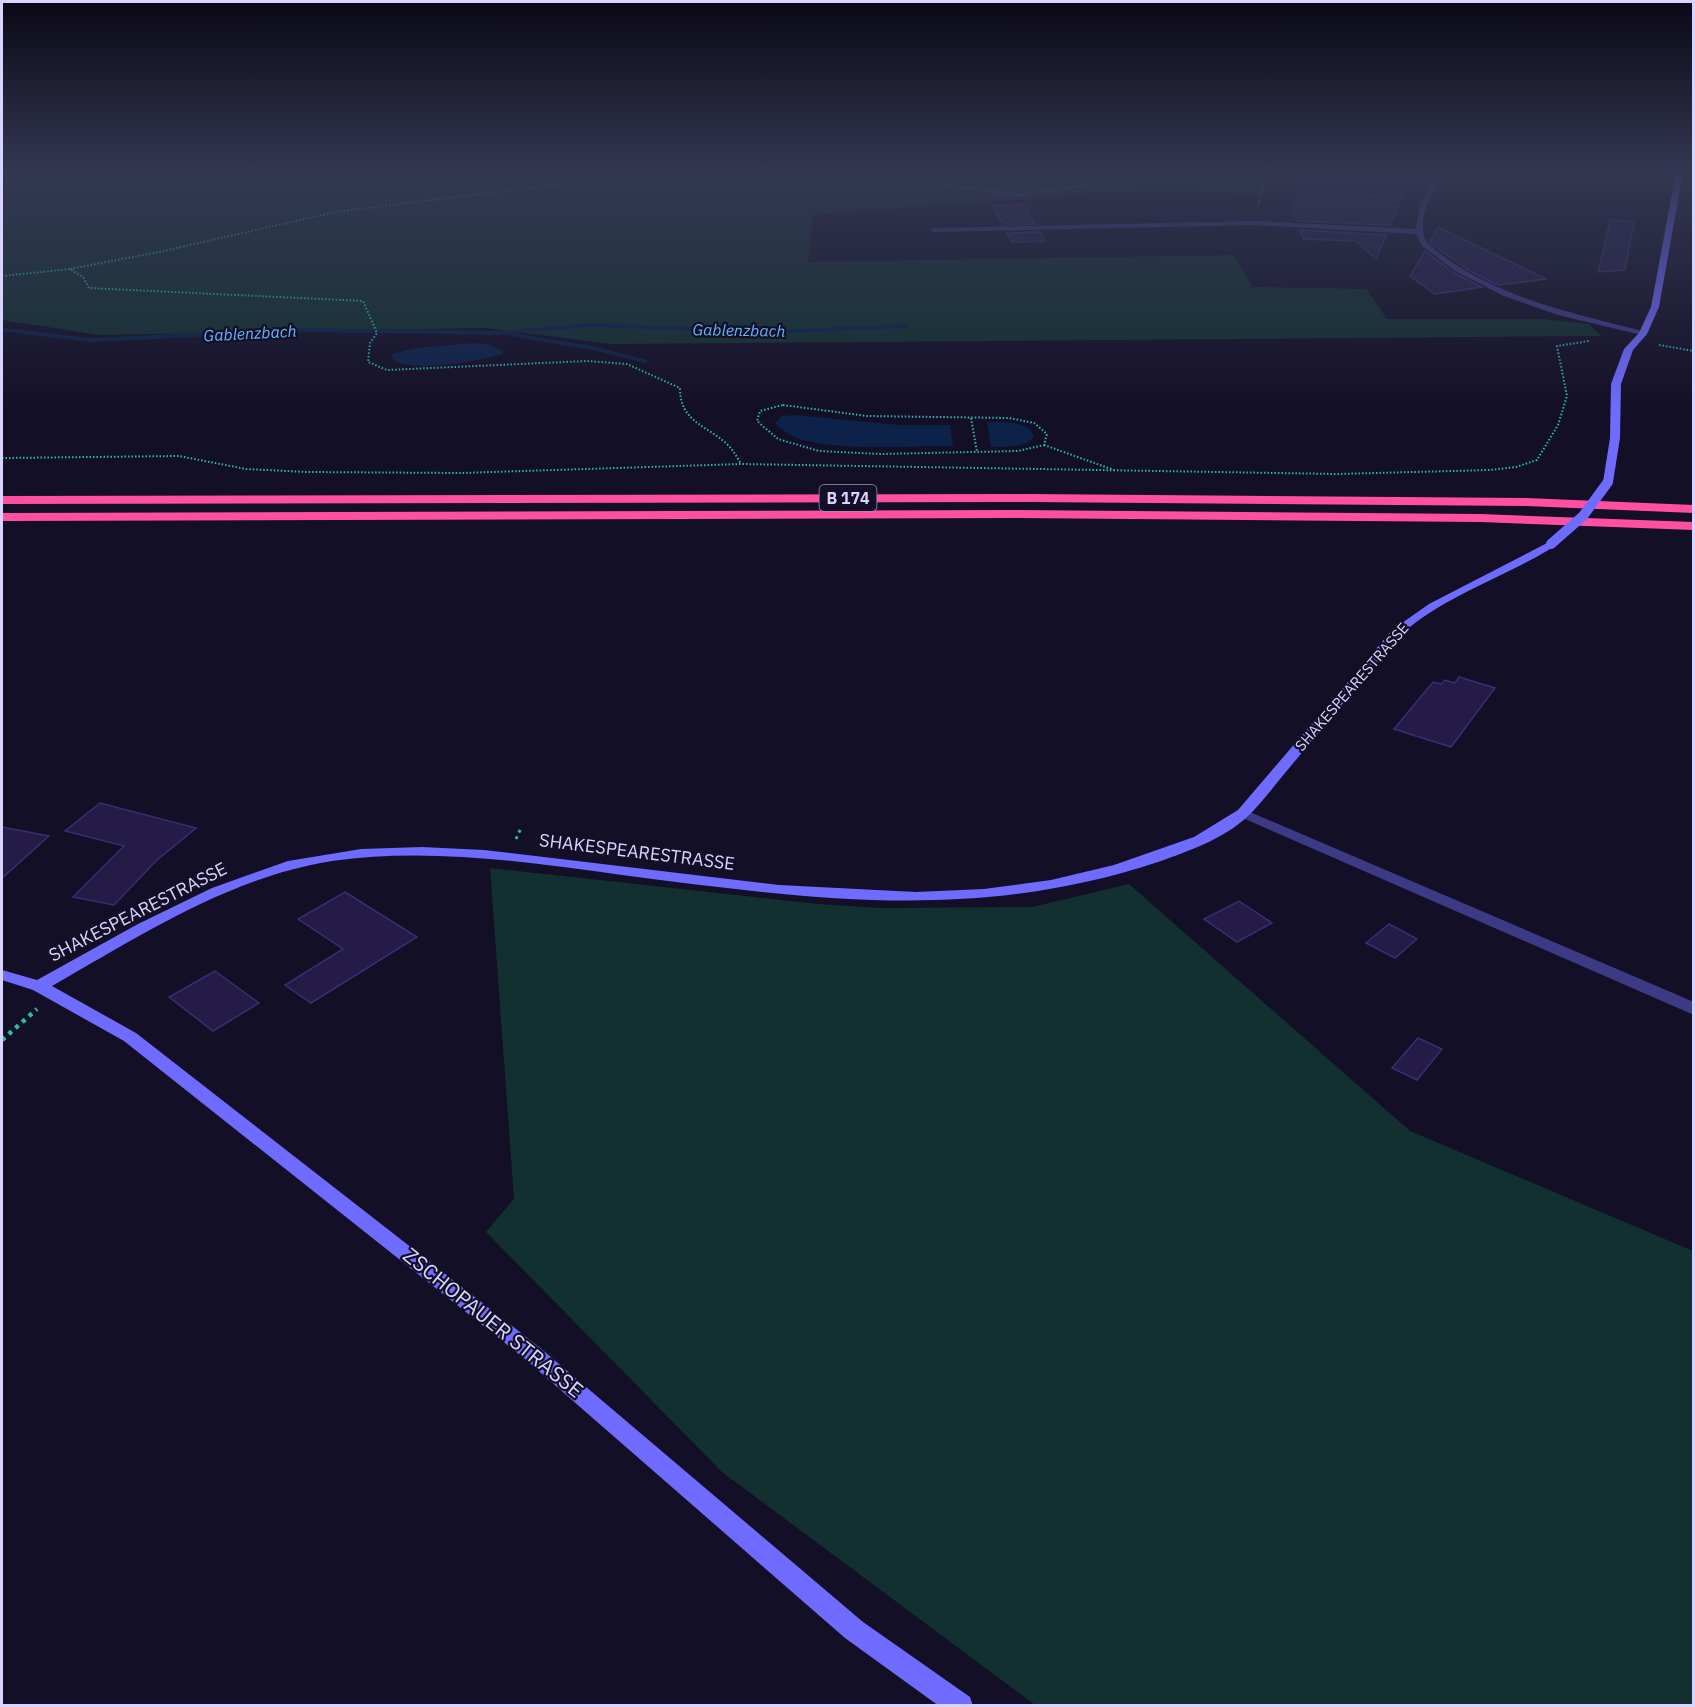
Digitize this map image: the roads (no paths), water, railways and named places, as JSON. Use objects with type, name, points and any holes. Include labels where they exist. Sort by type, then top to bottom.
[{"type":"highway","name":"B 174","points":[[2,500],[1041,498],[1526,502],[1694,509]]},
{"type":"highway","name":"B 174","points":[[2,517],[1029,514],[1480,518],[1694,526]]},
{"type":"street","points":[[1434,252],[1448,264],[1485,285],[1544,307],[1640,337]]},
{"type":"street","name":"SHAKESPEARESTRASSE","points":[[46,990],[130,935],[236,883],[267,872],[329,857],[370,853],[451,852],[510,856],[818,892],[946,898],[1002,893],[1099,875],[1187,846],[1220,831],[1243,813],[1407,622],[1444,600],[1504,572],[1551,544],[1574,527],[1598,501],[1608,482],[1615,438],[1616,384],[1629,349],[1640,337],[1655,307],[1665,252]]},
{"type":"street","points":[[1243,813],[1694,1009]]},
{"type":"street","name":"ZSCHOPAUER STRASSE","points":[[2,975],[46,990],[130,1037],[532,1353],[854,1630],[961,1706]]},
{"type":"water","points":[[473,343],[490,345],[503,350],[502,354],[463,363],[413,366],[393,359],[392,354],[415,348]]},
{"type":"water","points":[[794,415],[900,425],[950,425],[953,446],[837,446],[803,440],[784,431],[775,423],[782,416]]},
{"type":"water","points":[[987,422],[1021,425],[1027,427],[1034,437],[1020,445],[991,447]]},
{"type":"waterway","name":"Gablenzbach","points":[[2,330],[90,340],[302,330],[499,333],[593,325],[771,332],[906,326]]},
{"type":"waterway","name":"Gablenzbach","points":[[512,335],[593,348],[645,361]]}]
